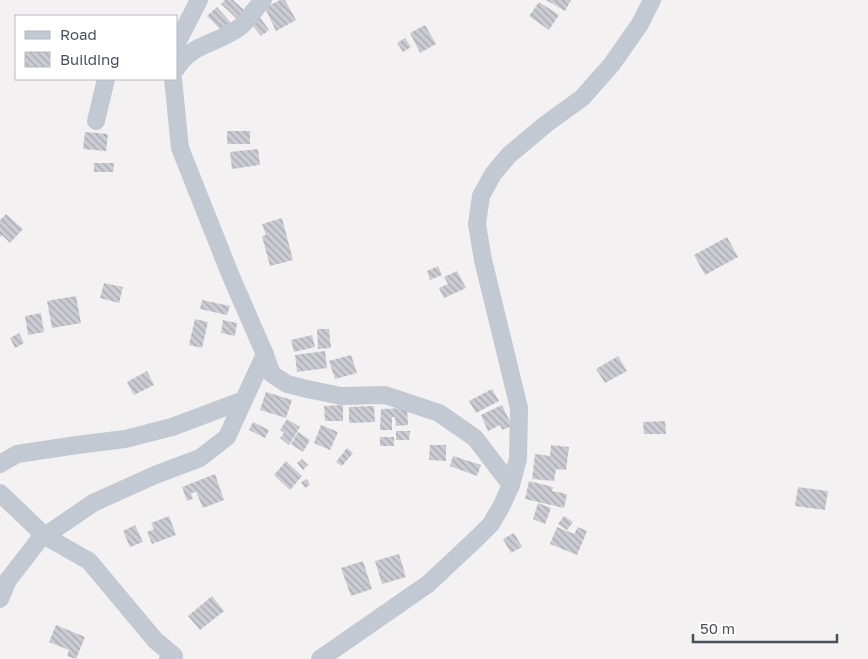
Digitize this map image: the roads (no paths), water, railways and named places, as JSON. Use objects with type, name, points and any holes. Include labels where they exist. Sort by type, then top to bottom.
[{"type":"street","points":[[178,43],[199,0]]},
{"type":"street","points":[[178,66],[198,46],[220,39],[240,26],[262,0]]},
{"type":"street","points":[[320,659],[428,584],[491,524],[502,505],[511,485],[518,460],[519,408],[483,260],[477,224],[481,196],[493,174],[509,156],[546,124],[582,98],[612,64],[640,24],[652,0]]},
{"type":"street","points":[[96,121],[106,80]]},
{"type":"street","points":[[173,80],[180,148],[272,374],[287,384],[341,396],[385,395],[439,413],[475,438],[511,485]]},
{"type":"street","points":[[0,598],[8,580],[39,540],[93,504],[155,475],[200,458],[227,437],[265,354]]},
{"type":"street","points":[[0,464],[17,454],[77,444],[125,439],[172,427],[244,400]]},
{"type":"street","points":[[0,492],[45,536],[89,561],[155,640],[174,656],[168,659]]}]
